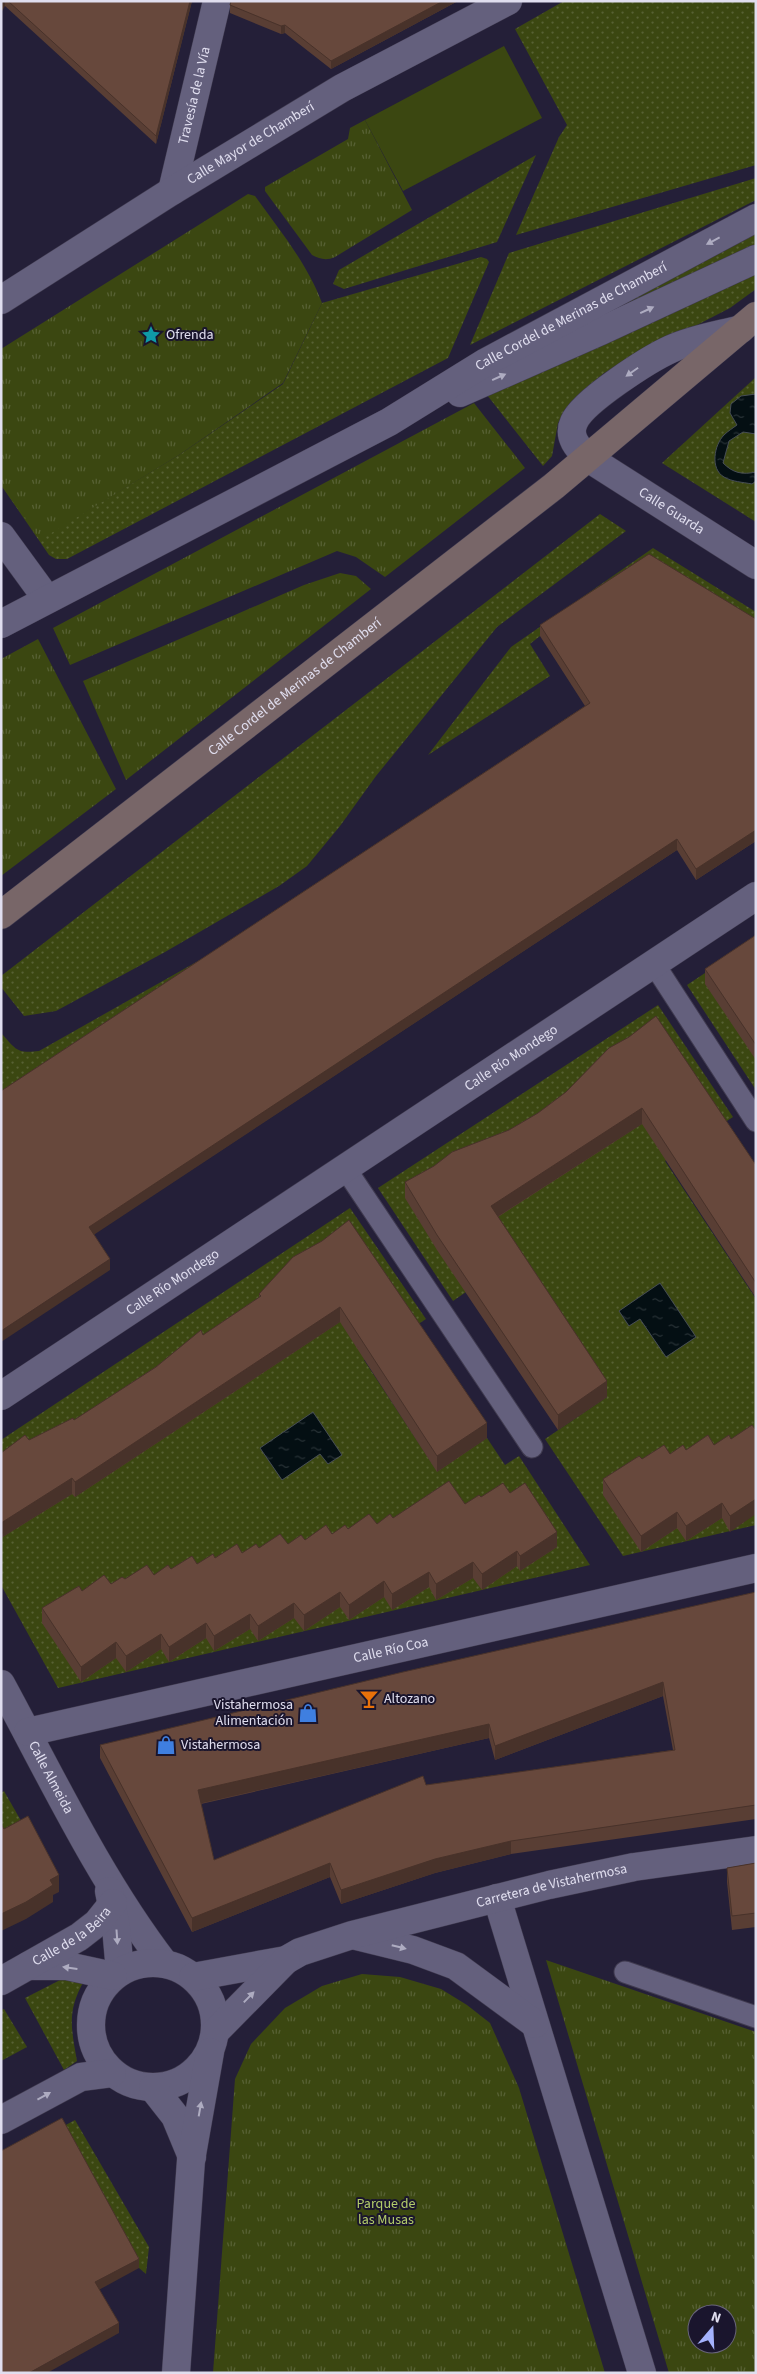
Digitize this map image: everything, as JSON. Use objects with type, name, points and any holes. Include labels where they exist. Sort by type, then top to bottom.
[{"type":"main road","name":"Calle Cordel de Merinas de Chamberí","points":[[1,915],[588,458],[748,322]]},
{"type":"street","name":"Travesía de la Vía","points":[[172,191],[217,1]]},
{"type":"street","name":"Calle Mayor de Chamberí","points":[[1,300],[172,191],[342,88],[499,3]]},
{"type":"street","name":"Calle Cordel de Merinas de Chamberí","points":[[1,624],[389,422],[486,362],[756,218]]},
{"type":"street","name":"Calle Cordel de Merinas de Chamberí","points":[[389,422],[494,379],[756,259]]},
{"type":"street","name":"Calle Cordel de Merinas de Chamberí","points":[[588,458],[573,443],[573,423],[581,411],[635,369],[672,348],[748,322]]},
{"type":"street","name":"Calle Guarda","points":[[588,458],[756,564]]},
{"type":"street","points":[[1,536],[47,599]]},
{"type":"street","name":"Calle Río Mondego","points":[[1,1396],[756,896]]},
{"type":"street","points":[[654,964],[756,1121]]},
{"type":"street","points":[[345,1168],[532,1447]]},
{"type":"street","name":"Calle Río Coa","points":[[28,1732],[756,1568]]},
{"type":"street","name":"Calle Almeida","points":[[1,1684],[103,1871],[143,1935],[164,1963]]},
{"type":"street","name":"Carretera de Vistahermosa","points":[[213,2042],[286,1960],[300,1952],[352,1935],[497,1898],[634,1867],[756,1850]]},
{"type":"street","name":"Calle Almeida","points":[[103,1871],[113,1902],[116,1974]]},
{"type":"street","points":[[497,1898],[642,2373]]},
{"type":"street","name":"Calle de la Beira","points":[[1,1981],[79,1937],[97,1923],[113,1902]]},
{"type":"street","points":[[352,1935],[413,1950],[456,1966],[535,2024]]},
{"type":"street","name":"Carretera de Vistahermosa","points":[[193,1977],[286,1960]]},
{"type":"street","points":[[176,2373],[192,2157],[213,2042],[216,2017],[212,2002],[204,1988],[193,1977],[180,1968],[164,1963],[148,1962],[134,1965],[116,1974],[99,1993],[92,2013],[91,2035],[98,2055],[112,2073],[132,2084],[154,2088],[176,2083],[196,2070],[213,2042]]},
{"type":"street","name":"Calle de la Beira","points":[[26,1966],[68,1966],[116,1974]]},
{"type":"street","points":[[625,1972],[756,2017]]},
{"type":"street","points":[[1,2120],[81,2077],[112,2073]]},
{"type":"street","points":[[154,2088],[176,2116],[192,2157]]},
{"type":"green space","points":[[564,1],[756,1],[756,165],[516,235],[559,137],[567,125],[515,29]]},
{"type":"green space","points":[[504,46],[542,118],[403,191],[365,120]]},
{"type":"green space","points":[[365,120],[412,210],[335,257],[318,258],[312,255],[265,191],[265,187],[348,139],[350,128]]},
{"type":"green space","points":[[536,155],[497,242],[344,289],[333,284],[339,270]]},
{"type":"green space","points":[[756,178],[756,200],[470,345],[509,253]]},
{"type":"green space","points":[[248,194],[255,196],[292,248],[309,274],[322,303],[283,383],[179,455],[40,540],[1,485],[1,349]]},
{"type":"green space","points":[[756,233],[756,248],[617,312],[613,310],[616,305]]},
{"type":"green space","points":[[481,257],[489,262],[448,358],[67,559],[56,559],[49,555],[1,485],[1,459],[65,524],[179,455],[283,384],[322,303]]},
{"type":"green space","points":[[756,273],[756,289],[730,308],[604,373],[570,403],[558,423],[552,456],[543,466],[487,395]]},
{"type":"green space","points":[[756,377],[756,522],[662,463]]},
{"type":"green space","points":[[474,403],[525,468],[385,577],[356,557],[337,551],[70,665],[53,628]]},
{"type":"green space","points":[[600,514],[626,531],[497,627],[376,776],[340,826],[307,866],[279,886],[165,952],[56,1011],[24,1016],[1,987],[1,976]]},
{"type":"green space","points":[[653,548],[756,612],[756,630],[540,636],[530,644],[550,676],[428,755],[511,647]]},
{"type":"green space","points":[[340,573],[356,576],[371,589],[126,780],[83,681],[304,585]]},
{"type":"green space","points":[[38,639],[116,789],[1,876],[1,659]]},
{"type":"green space","points":[[258,927],[1,1102],[1,1033],[21,1051],[39,1051]]},
{"type":"green space","points":[[756,939],[756,1090],[687,985]]},
{"type":"green space","points":[[658,1005],[733,1117],[665,1161],[756,1299],[756,1525],[623,1556],[545,1439],[607,1397],[466,1292],[453,1301],[378,1188]]},
{"type":"green space","points":[[350,1208],[426,1319],[364,1360],[437,1471],[487,1438],[505,1465],[519,1456],[590,1565],[58,1688],[1,1585],[1,1440]]},
{"type":"green space","points":[[4,1791],[28,1833],[1,1848],[1,1793]]},
{"type":"green space","points":[[546,1960],[756,2032],[756,2373],[669,2373]]},
{"type":"green space","name":"Parque de las Musas","points":[[362,1974],[400,1977],[441,1989],[467,2005],[490,2023],[519,2088],[605,2373],[213,2373],[235,2079],[251,2044],[285,2008],[322,1986]]},
{"type":"green space","points":[[64,1978],[84,1981],[75,2001],[72,2020],[77,2061],[64,2070],[25,1998]]},
{"type":"green space","points":[[4,2009],[27,2047],[1,2061],[1,2010]]},
{"type":"green space","points":[[75,2120],[149,2247],[146,2274],[139,2268],[62,2127]]},
{"type":"water","points":[[756,394],[756,434],[743,432],[729,441],[723,463],[730,469],[738,472],[756,472],[756,481],[752,484],[724,477],[717,468],[715,457],[721,439],[737,425],[730,413],[731,404],[741,396]]},
{"type":"water","points":[[660,1283],[696,1337],[666,1357],[640,1319],[629,1326],[619,1311]]},
{"type":"water","points":[[313,1412],[342,1455],[328,1464],[320,1454],[282,1480],[260,1448]]},
{"type":"building","points":[[8,1],[190,1],[156,136]]},
{"type":"building","points":[[231,1],[443,1],[331,61],[285,25],[281,26],[230,5]]},
{"type":"building","points":[[649,554],[756,619],[756,830],[696,869],[677,839],[89,1227],[110,1259],[1,1331],[1,1091],[590,703],[540,625]]},
{"type":"building","points":[[756,935],[756,1045],[705,969]]},
{"type":"building","points":[[656,1016],[756,1165],[756,1283],[642,1108],[491,1206],[607,1381],[558,1415],[437,1235],[405,1182],[434,1166],[452,1152],[509,1130],[538,1113],[566,1092],[609,1048],[629,1037]]},
{"type":"building","points":[[349,1220],[487,1423],[437,1456],[340,1307],[75,1482],[72,1478],[1,1523],[1,1453],[25,1435],[29,1440],[73,1418],[74,1420],[156,1367],[201,1330],[203,1335],[261,1296],[259,1294],[293,1257],[322,1241]]},
{"type":"building","points":[[752,1425],[756,1430],[756,1499],[730,1516],[722,1503],[686,1526],[677,1512],[641,1536],[603,1479],[639,1456],[642,1459],[664,1445],[670,1454],[683,1445],[686,1450],[708,1435],[714,1445],[729,1435],[731,1439]]},
{"type":"building","points":[[449,1481],[465,1504],[479,1495],[481,1497],[503,1483],[510,1493],[525,1483],[557,1532],[520,1556],[517,1551],[482,1574],[473,1562],[436,1584],[429,1572],[392,1594],[384,1581],[349,1605],[340,1592],[304,1615],[294,1603],[258,1626],[250,1614],[214,1636],[206,1623],[169,1647],[161,1634],[126,1656],[116,1642],[81,1667],[42,1608],[79,1586],[82,1591],[104,1575],[111,1584],[122,1577],[125,1579],[147,1565],[154,1575],[168,1565],[171,1569],[192,1556],[197,1564],[213,1554],[215,1558],[237,1544],[242,1553],[256,1544],[259,1548],[280,1534],[288,1544],[301,1535],[305,1540],[326,1525],[332,1534],[345,1525],[348,1529],[369,1514],[377,1524],[390,1514],[393,1518]]},
{"type":"building","points":[[756,1592],[756,1805],[511,1841],[435,1859],[341,1890],[330,1863],[192,1918],[100,1745],[403,1672]],"holes":[[[663,1682],[675,1750],[426,1785],[423,1776],[214,1860],[198,1790],[489,1724],[495,1746]]]},
{"type":"building","points":[[28,1816],[59,1875],[50,1880],[53,1885],[26,1902],[1,1914],[1,1824],[4,1829]]},
{"type":"building","points":[[756,1863],[756,1913],[732,1916],[727,1868]]},
{"type":"building","points":[[62,2118],[139,2259],[95,2282],[119,2323],[29,2373],[1,2373],[1,2151]]},
{"type":"place","name":"Ofrenda","points":[[151,335]]},
{"type":"place","name":"Altozano","points":[[369,1699]]},
{"type":"place","name":"Vistahermosa Alimentación","points":[[308,1713]]},
{"type":"place","name":"Vistahermosa","points":[[166,1745]]}]
